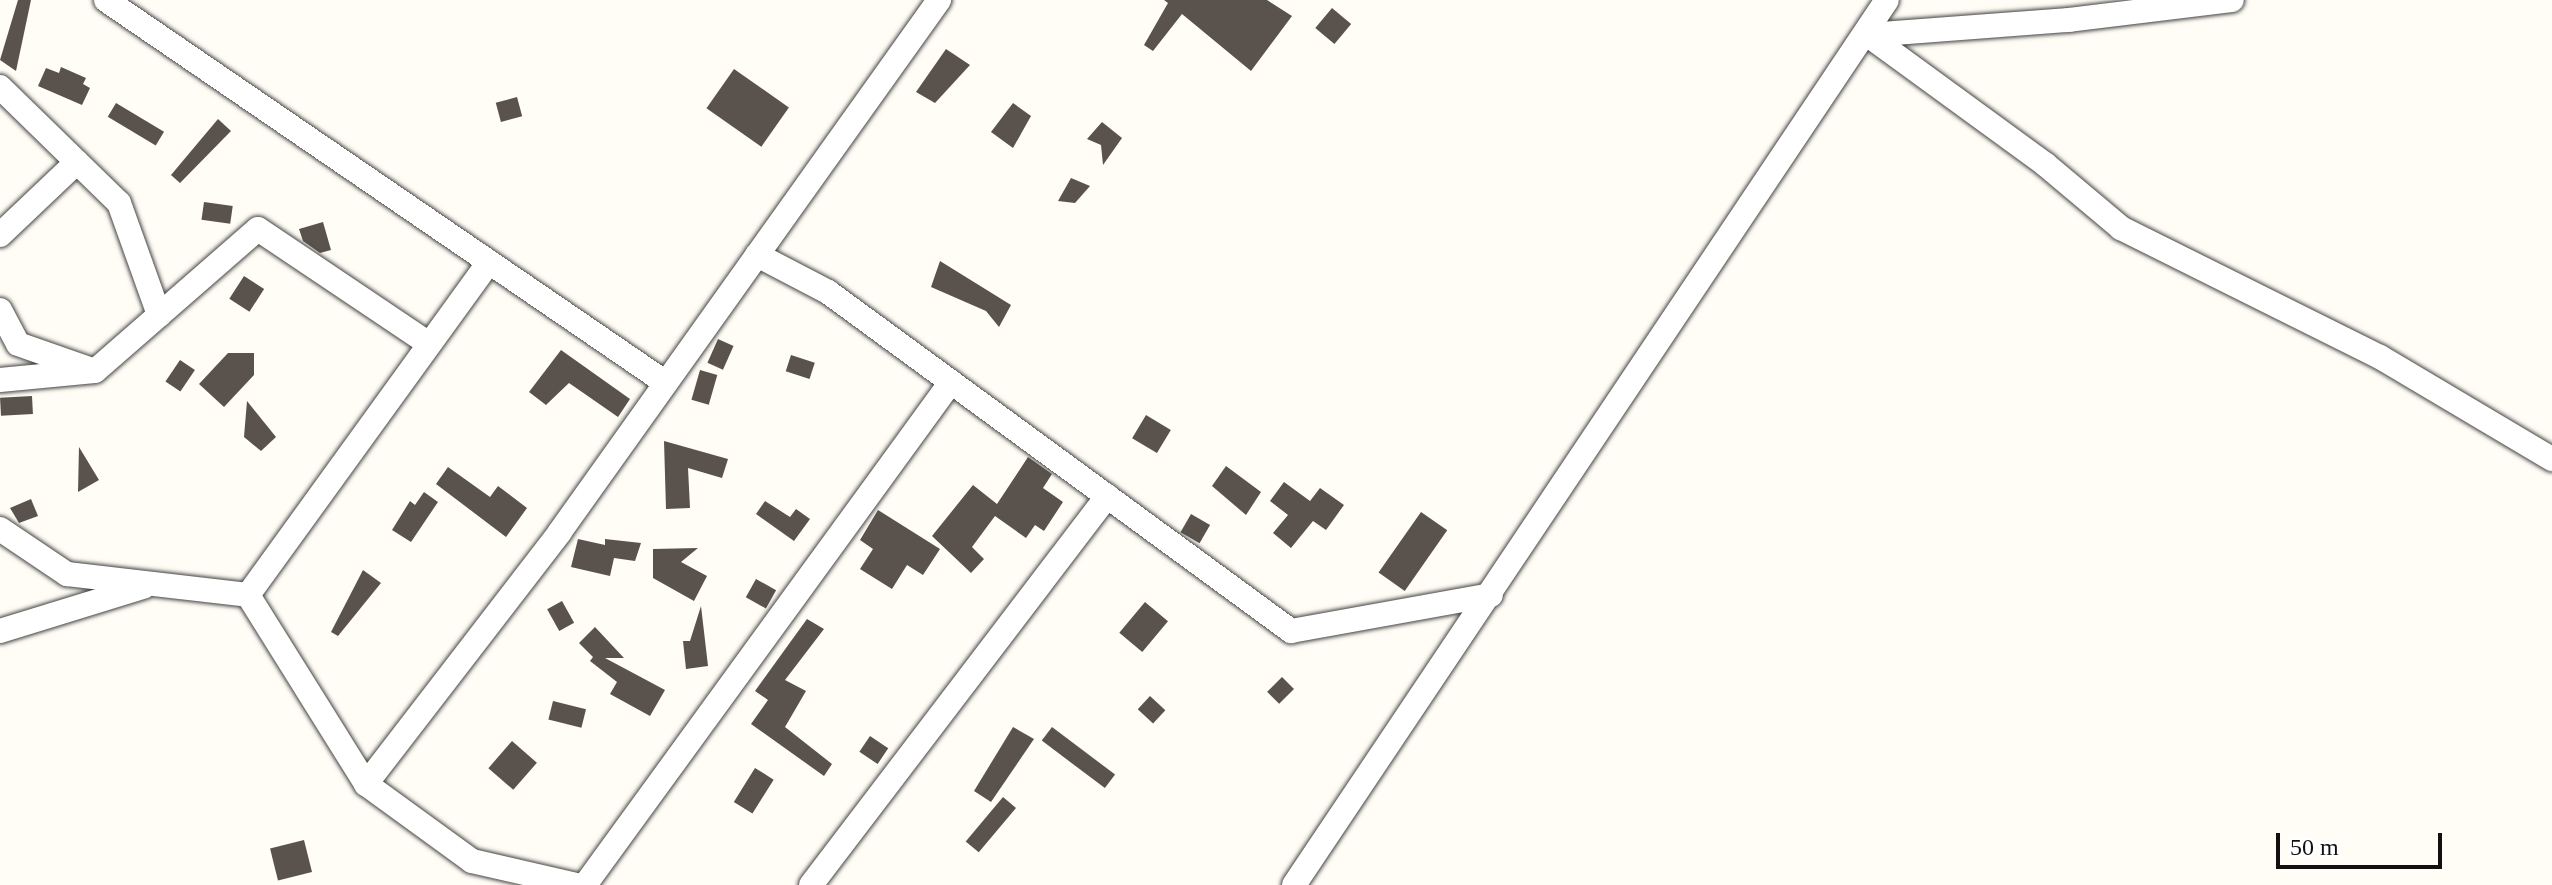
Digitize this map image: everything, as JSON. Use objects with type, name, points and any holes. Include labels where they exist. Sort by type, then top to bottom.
[{"type":"street","points":[[106,0],[666,383]]},
{"type":"street","points":[[366,784],[559,533],[939,0]]},
{"type":"street","points":[[1294,885],[1868,35],[1887,0]]},
{"type":"street","points":[[1868,35],[2069,20],[2232,0]]},
{"type":"street","points":[[1868,35],[2046,165],[2121,228],[2380,357],[2552,459]]},
{"type":"street","points":[[0,87],[119,203],[159,315]]},
{"type":"street","points":[[0,235],[77,162]]},
{"type":"street","points":[[0,380],[95,371],[258,229],[429,344]]},
{"type":"street","points":[[757,255],[828,292],[1291,631],[1491,595]]},
{"type":"street","points":[[248,595],[489,262]]},
{"type":"street","points":[[0,310],[18,344],[95,371]]},
{"type":"street","points":[[585,885],[951,382]]},
{"type":"street","points":[[811,885],[1107,496]]},
{"type":"street","points":[[0,529],[67,574],[248,595]]},
{"type":"street","points":[[0,631],[153,584]]},
{"type":"street","points":[[248,595],[366,784],[464,855],[488,885]]},
{"type":"street","points":[[464,855],[577,885]]},
{"type":"building","points":[[18,0],[31,0],[16,71],[0,60]]},
{"type":"building","points":[[1164,0],[1267,0],[1292,16],[1251,71],[1182,14],[1153,51],[1144,45],[1168,3]]},
{"type":"building","points":[[1332,8],[1351,24],[1334,44],[1315,28]]},
{"type":"building","points":[[946,49],[970,65],[935,103],[916,92]]},
{"type":"building","points":[[61,67],[86,78],[83,84],[90,88],[82,105],[38,86],[46,68],[59,73]]},
{"type":"building","points":[[734,69],[789,107],[761,147],[706,108]]},
{"type":"building","points":[[517,97],[522,116],[501,122],[496,103]]},
{"type":"building","points":[[116,103],[164,132],[156,146],[108,117]]},
{"type":"building","points":[[1013,103],[1031,116],[1013,148],[991,132]]},
{"type":"building","points":[[218,119],[231,131],[180,183],[171,175]]},
{"type":"building","points":[[1102,122],[1122,138],[1103,165],[1101,145],[1087,139]]},
{"type":"building","points":[[1071,178],[1090,186],[1075,203],[1058,201]]},
{"type":"building","points":[[204,202],[233,206],[230,224],[201,220]]},
{"type":"building","points":[[323,222],[331,250],[320,253],[303,241],[299,229]]},
{"type":"building","points":[[940,261],[1011,305],[999,327],[986,311],[931,287]]},
{"type":"building","points":[[244,276],[264,289],[249,312],[229,299]]},
{"type":"building","points":[[718,339],[734,346],[723,370],[707,363]]},
{"type":"building","points":[[561,350],[630,399],[618,417],[569,383],[546,405],[529,392]]},
{"type":"building","points":[[228,353],[254,353],[254,375],[224,407],[199,384]]},
{"type":"building","points":[[791,355],[815,363],[810,379],[786,371]]},
{"type":"building","points":[[180,360],[195,370],[180,392],[165,382]]},
{"type":"building","points":[[700,370],[717,375],[709,405],[691,400]]},
{"type":"building","points":[[32,396],[33,414],[1,416],[0,398]]},
{"type":"building","points":[[247,401],[276,437],[261,451],[244,437]]},
{"type":"building","points":[[1146,415],[1171,430],[1157,453],[1132,438]]},
{"type":"building","points":[[664,441],[728,459],[722,478],[688,468],[690,508],[666,509]]},
{"type":"building","points":[[79,447],[99,480],[78,492]]},
{"type":"building","points":[[1028,457],[1052,474],[1043,488],[1063,502],[1044,531],[1035,525],[1026,538],[995,516],[972,547],[984,559],[971,573],[932,536],[973,485],[997,504]]},
{"type":"building","points":[[1226,466],[1261,492],[1246,515],[1212,486]]},
{"type":"building","points":[[448,467],[490,497],[498,486],[527,508],[506,537],[436,484]]},
{"type":"building","points":[[1284,482],[1310,501],[1320,488],[1344,505],[1326,530],[1313,521],[1291,548],[1273,533],[1288,515],[1270,501]]},
{"type":"building","points":[[424,492],[438,502],[411,542],[392,530],[410,501],[415,505]]},
{"type":"building","points":[[31,499],[38,516],[19,523],[10,508]]},
{"type":"building","points":[[765,501],[790,517],[796,509],[810,519],[794,541],[756,514]]},
{"type":"building","points":[[878,510],[940,549],[923,575],[907,565],[892,589],[860,569],[873,549],[860,540]]},
{"type":"building","points":[[1421,512],[1447,530],[1405,591],[1379,573]]},
{"type":"building","points":[[1191,514],[1210,525],[1200,543],[1180,532]]},
{"type":"building","points":[[578,539],[605,545],[605,539],[641,543],[635,561],[614,558],[610,576],[571,567]]},
{"type":"building","points":[[698,548],[681,562],[707,576],[694,601],[653,578],[653,549]]},
{"type":"building","points":[[363,570],[381,583],[338,636],[331,632]]},
{"type":"building","points":[[756,579],[776,590],[766,609],[746,597]]},
{"type":"building","points":[[562,601],[574,623],[559,631],[547,609]]},
{"type":"building","points":[[1145,602],[1168,621],[1142,652],[1119,633]]},
{"type":"building","points":[[701,606],[708,666],[686,669],[683,641],[690,641]]},
{"type":"building","points":[[807,619],[824,629],[785,680],[806,691],[785,727],[832,764],[824,776],[751,724],[768,700],[755,691]]},
{"type":"building","points":[[595,627],[624,658],[605,658],[665,690],[650,716],[610,694],[617,682],[590,661],[593,657],[579,643]]},
{"type":"building","points":[[1282,677],[1294,689],[1279,704],[1267,692]]},
{"type":"building","points":[[1150,696],[1165,710],[1153,723],[1138,709]]},
{"type":"building","points":[[553,701],[586,709],[581,728],[548,719]]},
{"type":"building","points":[[1013,727],[1034,739],[991,802],[974,791]]},
{"type":"building","points":[[1052,727],[1115,775],[1105,788],[1042,741]]},
{"type":"building","points":[[870,736],[888,748],[878,764],[859,752]]},
{"type":"building","points":[[512,741],[537,763],[513,790],[488,768]]},
{"type":"building","points":[[755,768],[774,780],[752,814],[734,802]]},
{"type":"building","points":[[1003,797],[1016,808],[979,852],[966,841]]},
{"type":"building","points":[[304,840],[312,872],[278,880],[270,848]]}]
